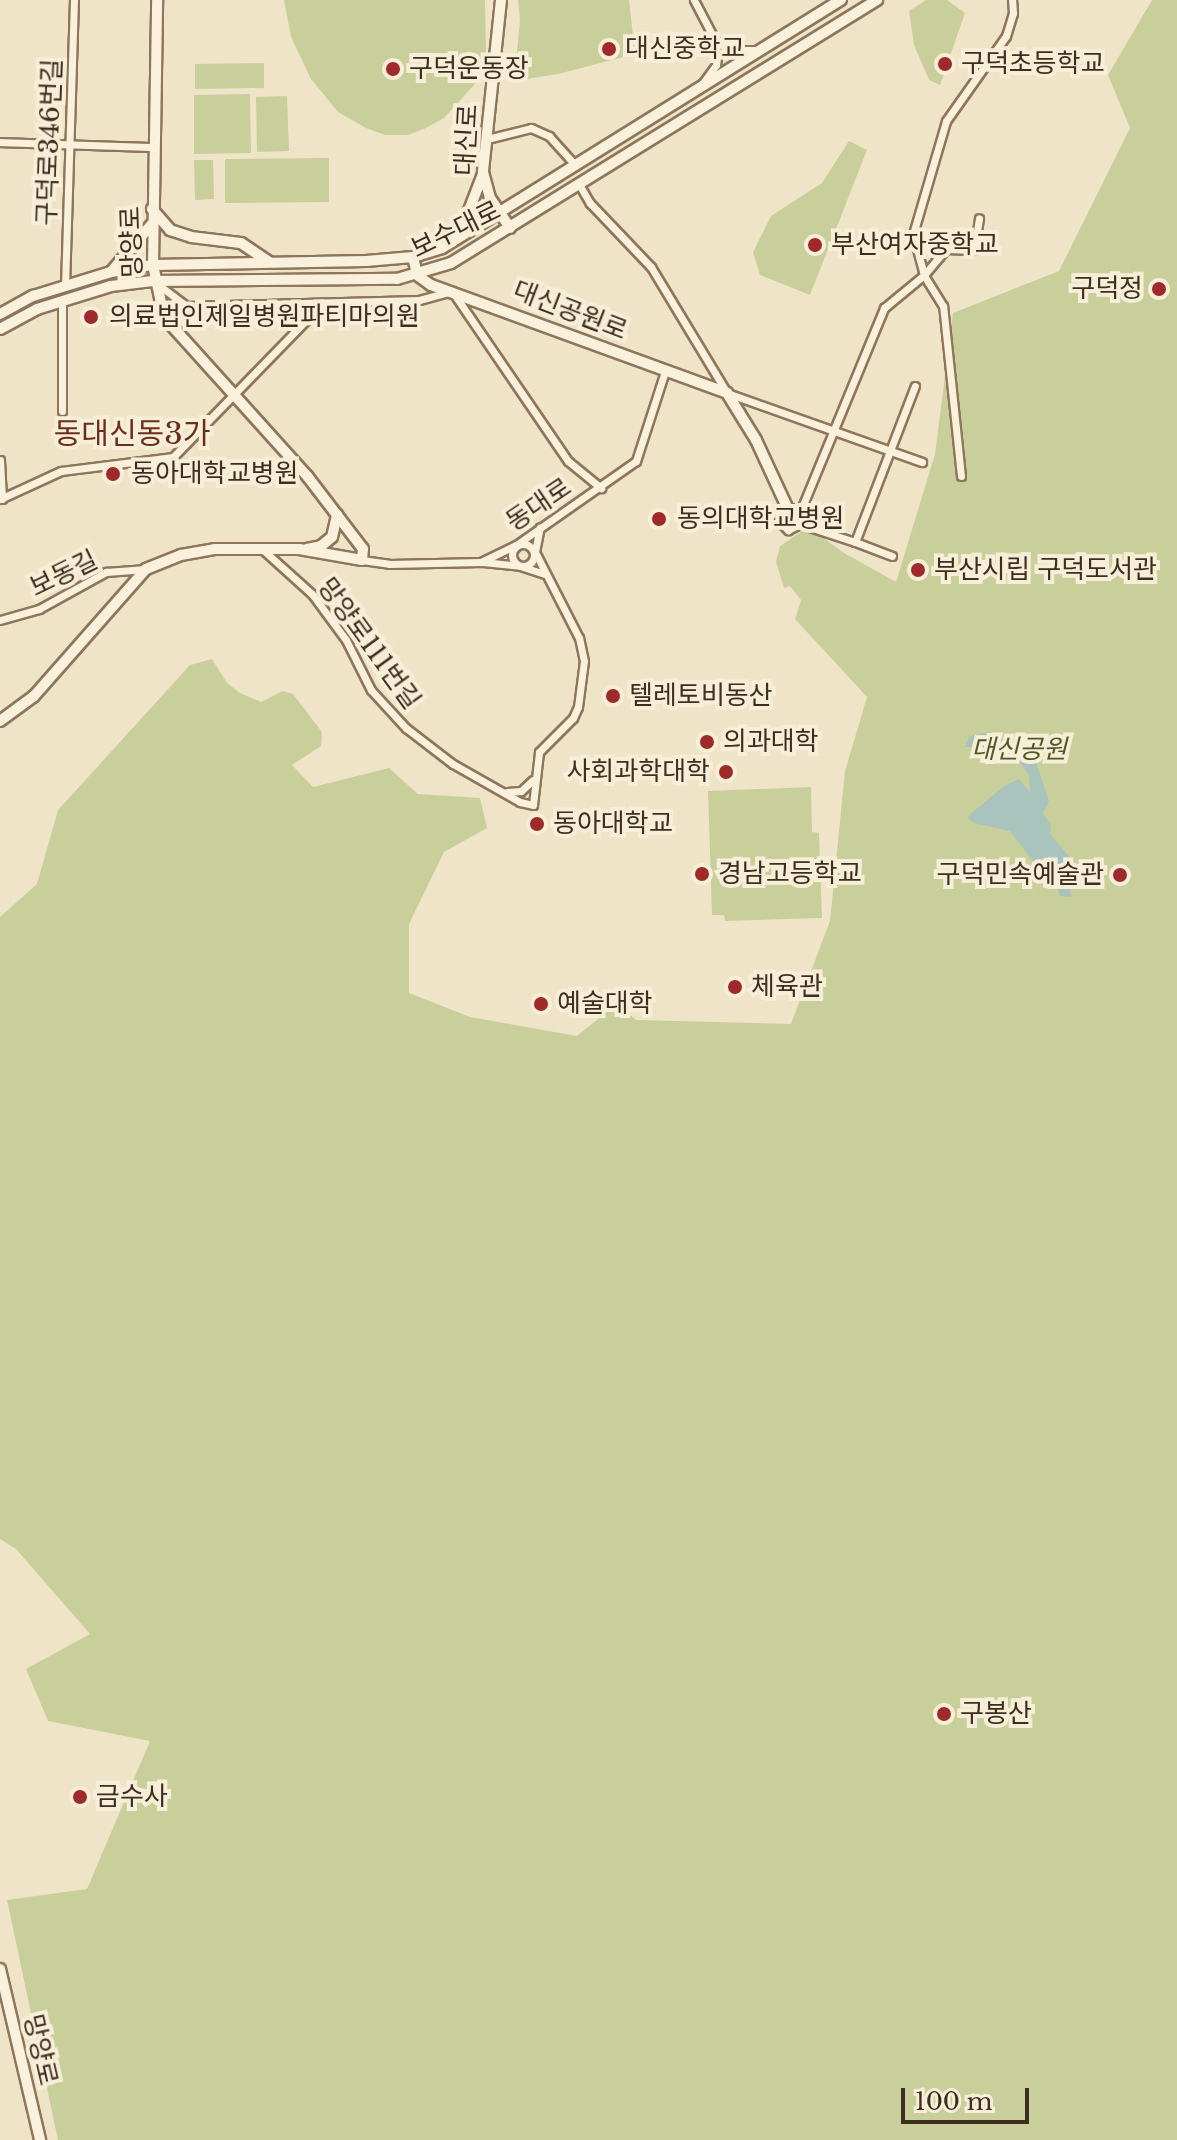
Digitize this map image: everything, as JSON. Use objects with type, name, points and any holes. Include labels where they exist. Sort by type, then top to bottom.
[{"type":"main road","points":[[150,0],[157,5]]},
{"type":"main road","name":"대신로","points":[[501,0],[483,172],[490,198],[510,228]]},
{"type":"main road","name":"보수대로","points":[[0,314],[33,296],[111,272],[153,265],[413,257],[442,248],[841,0]]},
{"type":"main road","name":"보수대로","points":[[0,329],[37,309],[111,286],[153,281],[397,279],[451,263],[877,0]]},
{"type":"main road","name":"망양로","points":[[157,5],[153,281],[164,317],[336,513],[363,549],[362,560]]},
{"type":"main road","points":[[442,248],[468,213],[483,172]]},
{"type":"main road","points":[[152,209],[170,230],[191,237],[241,243],[270,263]]},
{"type":"main road","points":[[111,272],[152,224]]},
{"type":"main road","points":[[413,257],[417,275]]},
{"type":"main road","name":"대신공원로","points":[[417,275],[431,285],[727,393]]},
{"type":"main road","points":[[727,393],[756,440],[787,507]]},
{"type":"main road","points":[[0,731],[4,718],[34,696],[146,569],[181,555],[260,547],[315,548],[328,541],[335,531],[336,513]]},
{"type":"main road","points":[[299,549],[362,560]]},
{"type":"main road","name":"망양로","points":[[0,1969],[40,2140]]},
{"type":"street","name":"구덕로346번길","points":[[65,286],[74,0]]},
{"type":"street","points":[[694,0],[716,42],[716,65],[698,91]]},
{"type":"street","points":[[961,476],[943,306],[924,275],[913,234],[946,121],[1006,36],[1013,13],[1012,0]]},
{"type":"street","points":[[716,42],[730,50],[758,50]]},
{"type":"street","points":[[487,139],[531,128],[549,136],[576,166]]},
{"type":"street","points":[[0,142],[154,147]]},
{"type":"street","points":[[580,186],[590,203],[651,267],[727,393]]},
{"type":"street","points":[[800,512],[787,507],[779,515],[781,526],[795,529],[800,524],[800,512],[884,308],[924,275],[946,249],[974,250],[979,218]]},
{"type":"street","points":[[153,281],[187,306],[419,300],[452,291],[568,461],[601,488]]},
{"type":"street","points":[[62,301],[62,411]]},
{"type":"street","points":[[0,460],[1,499],[61,471],[173,457],[323,303]]},
{"type":"street","name":"동대로","points":[[362,560],[389,564],[481,562],[516,545],[636,461],[665,371]]},
{"type":"street","points":[[855,542],[915,386]]},
{"type":"street","name":"대신공원로","points":[[727,393],[922,462]]},
{"type":"street","points":[[800,524],[892,556]]},
{"type":"street","points":[[520,566],[531,563],[540,527]]},
{"type":"street","points":[[500,791],[521,791],[535,779],[539,752],[567,728],[578,707],[584,661],[579,638],[528,544],[516,545],[512,554],[520,566]]},
{"type":"street","name":"망양로111번길","points":[[260,547],[312,594],[346,640],[371,690],[406,728],[453,764],[500,791],[533,805],[535,779]]},
{"type":"street","points":[[481,562],[520,566],[544,574]]},
{"type":"street","name":"보동길","points":[[0,620],[39,609],[106,572],[146,569]]},
{"type":"green space","name":"구덕운동장","points":[[284,0],[485,0],[486,50],[475,84],[444,118],[426,128],[408,135],[385,135],[366,128],[338,112],[311,79],[291,37]]},
{"type":"green space","points":[[518,0],[629,0],[635,54],[558,74],[514,81],[520,21]]},
{"type":"green space","points":[[926,0],[947,0],[965,13],[940,85],[929,80],[914,45],[909,11]]},
{"type":"green space","name":"대신공원","points":[[1152,0],[1177,0],[1177,2140],[58,2140],[7,1900],[87,1889],[150,1741],[48,1721],[26,1669],[90,1634],[16,1549],[0,1539],[0,917],[37,884],[58,810],[190,665],[212,659],[227,683],[240,693],[261,702],[283,691],[293,694],[322,732],[321,746],[292,765],[313,787],[389,768],[418,794],[480,798],[487,828],[444,852],[409,924],[409,993],[470,1017],[577,1036],[616,1004],[636,1020],[791,1024],[830,921],[845,771],[867,697],[795,619],[801,600],[790,586],[784,588],[776,562],[780,546],[808,527],[844,553],[896,582],[935,454],[953,313],[1059,271],[1130,128],[1108,75]]},
{"type":"green space","points":[[264,63],[264,88],[195,89],[195,64]]},
{"type":"green space","points":[[250,94],[251,153],[194,154],[194,95]]},
{"type":"green space","points":[[287,96],[289,151],[257,152],[256,97]]},
{"type":"green space","points":[[849,141],[867,150],[810,295],[760,275],[753,252],[771,216],[822,183]]},
{"type":"green space","points":[[329,158],[329,202],[225,203],[225,159]]},
{"type":"green space","points":[[194,160],[213,160],[214,199],[195,200]]},
{"type":"green space","points":[[811,787],[812,832],[819,833],[822,918],[725,921],[724,915],[712,915],[708,791]]},
{"type":"water","points":[[983,733],[1018,743],[1036,762],[1049,801],[1043,813],[1051,825],[1050,834],[1077,866],[1069,874],[1071,897],[1060,896],[1054,877],[1032,860],[1010,831],[974,823],[967,817],[1004,786],[1019,779],[1030,792],[1029,775],[1014,755],[982,747],[965,747],[970,736]]},
{"type":"place","name":"대신중학교","points":[[609,49]]},
{"type":"place","name":"구덕초등학교","points":[[945,64]]},
{"type":"place","name":"구덕운동장","points":[[393,69]]},
{"type":"place","name":"부산여자중학교","points":[[815,245]]},
{"type":"place","name":"구덕정","points":[[1159,289]]},
{"type":"place","name":"의료법인제일병원파티마의원","points":[[91,317]]},
{"type":"place","name":"동아대학교병원","points":[[113,474]]},
{"type":"place","name":"동의대학교병원","points":[[659,519]]},
{"type":"place","name":"부산시립 구덕도서관","points":[[918,570]]},
{"type":"place","name":"텔레토비동산","points":[[613,696]]},
{"type":"place","name":"의과대학","points":[[707,742]]},
{"type":"place","name":"사회과학대학","points":[[726,772]]},
{"type":"place","name":"동아대학교","points":[[537,824]]},
{"type":"place","name":"경남고등학교","points":[[702,874]]},
{"type":"place","name":"구덕민속예술관","points":[[1120,875]]},
{"type":"place","name":"체육관","points":[[735,987]]},
{"type":"place","name":"예술대학","points":[[541,1004]]},
{"type":"place","name":"구봉산","points":[[944,1714]]},
{"type":"place","name":"금수사","points":[[80,1797]]},
{"type":"district","name":"동대신동3가","points":[[132,434]]}]
